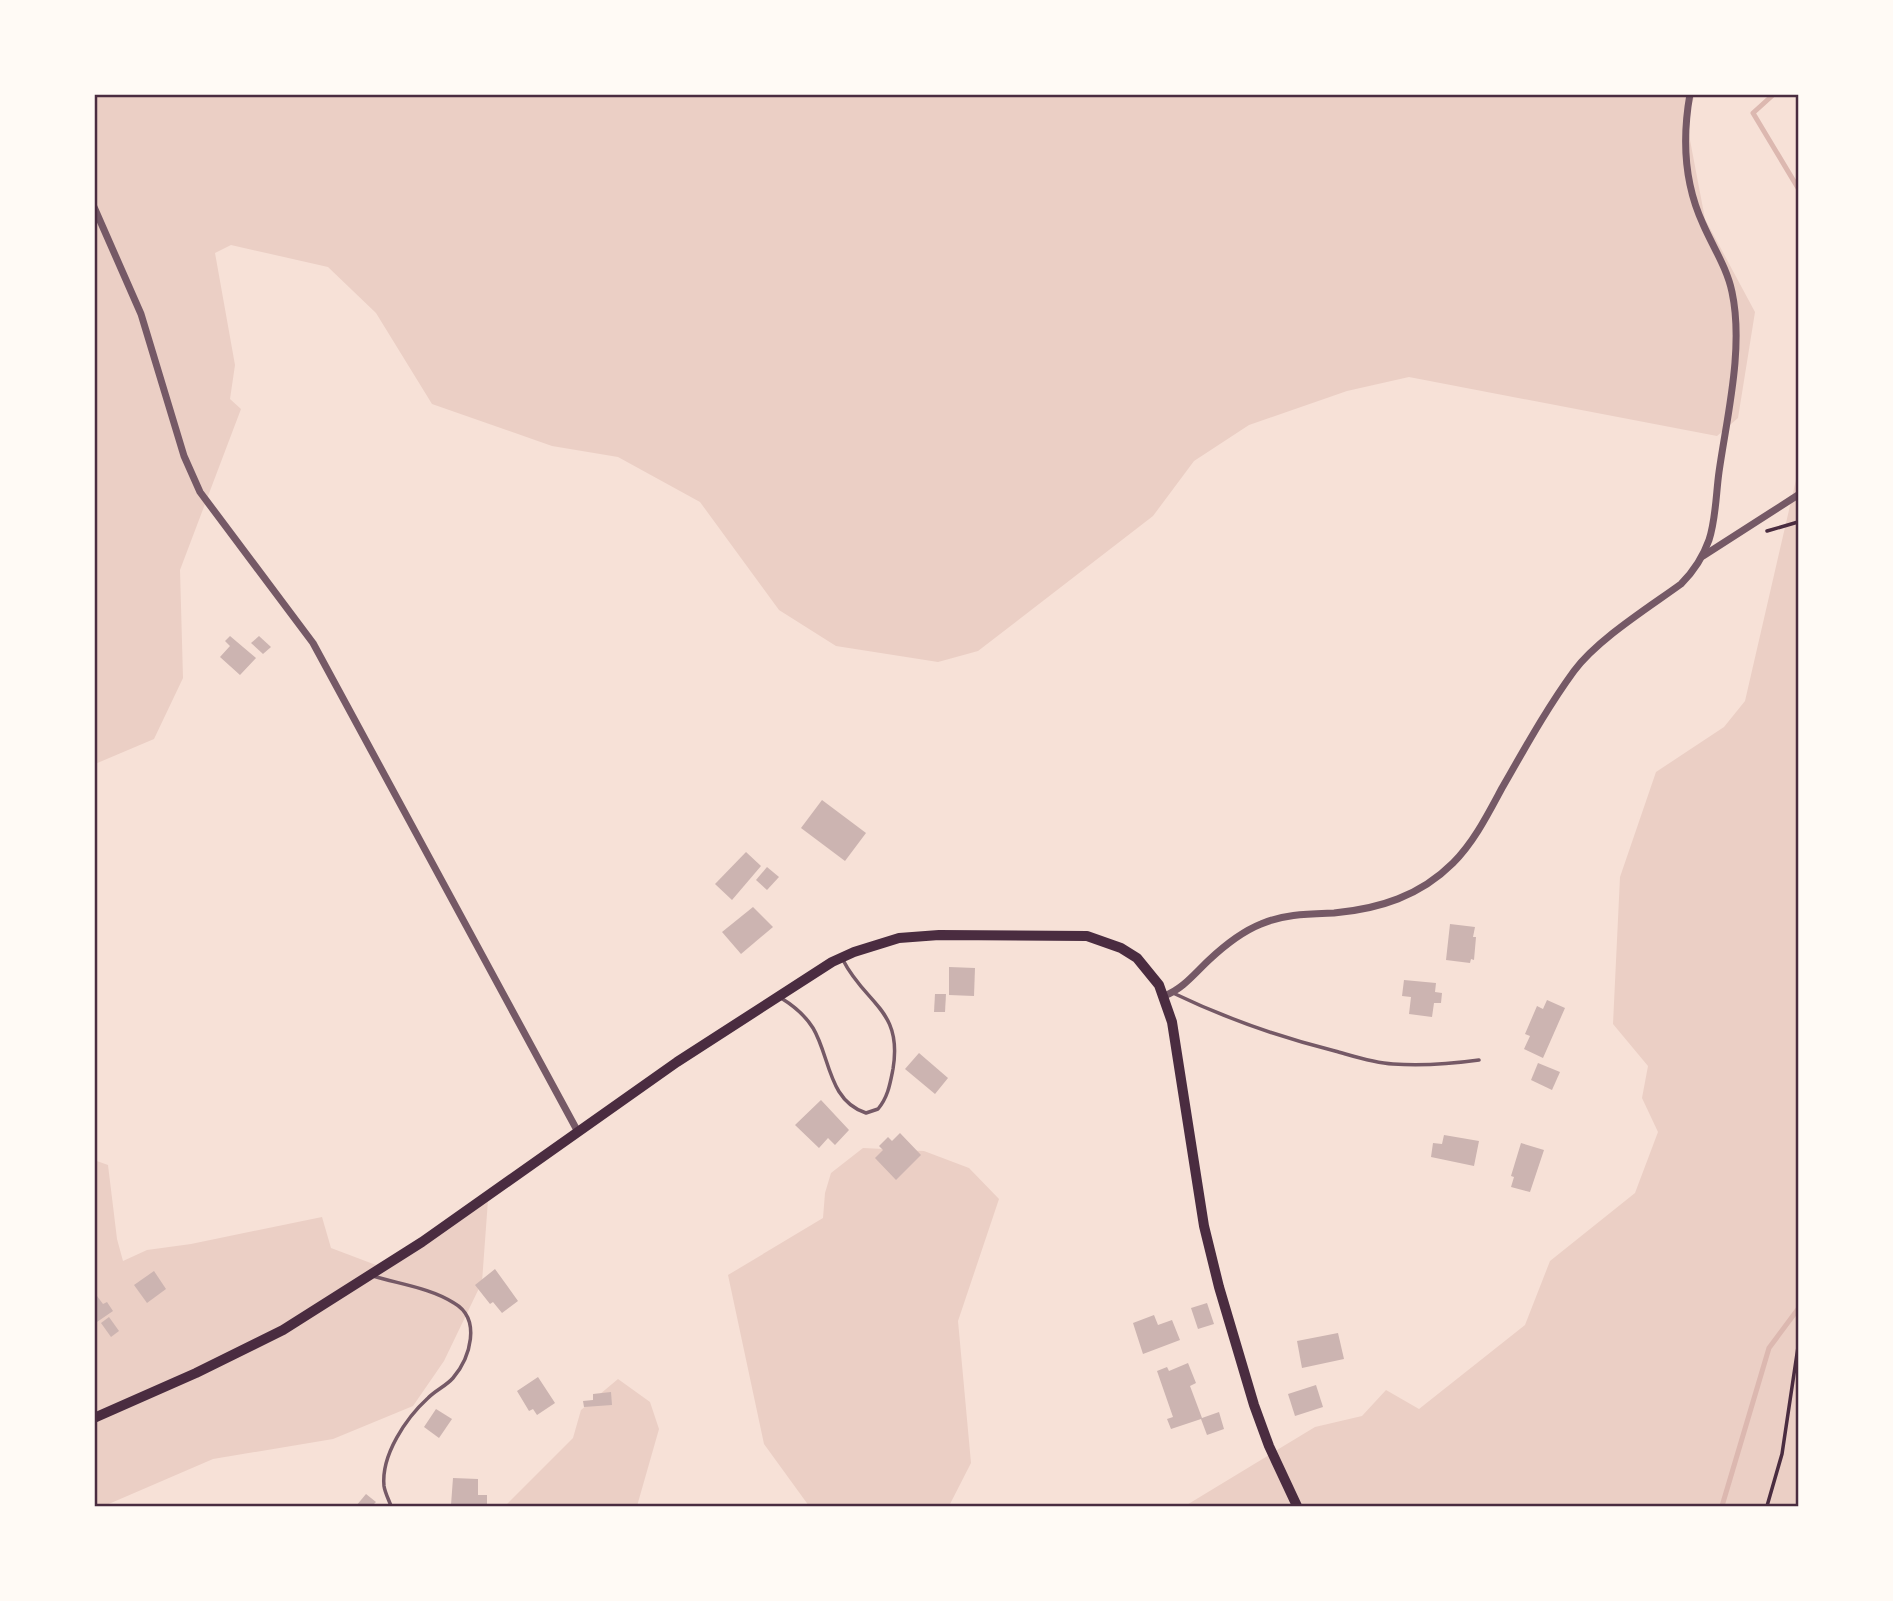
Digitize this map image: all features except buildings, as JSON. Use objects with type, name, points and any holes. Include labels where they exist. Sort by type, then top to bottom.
[{"type":"main road","points":[[94,1418],[196,1373],[283,1330],[422,1242],[677,1062],[842,958],[899,938],[939,935],[1087,936],[1121,948],[1137,958],[1168,995],[1204,1226],[1219,1287],[1254,1405],[1269,1446],[1297,1507]]},
{"type":"street","points":[[1168,995],[1231,941],[1262,924],[1292,915],[1375,908],[1409,895],[1432,881],[1453,863],[1478,831],[1544,716],[1577,668],[1601,644],[1681,584],[1703,556],[1710,537],[1715,503],[1732,375],[1735,318],[1732,292],[1725,268],[1703,224],[1690,188],[1685,142],[1690,94]]},
{"type":"street","points":[[94,207],[141,314],[184,456],[200,492],[313,643],[578,1132]]},
{"type":"street","points":[[1703,556],[1798,495]]},
{"type":"lane","points":[[780,996],[795,1007],[813,1027],[831,1077],[849,1104],[866,1113],[878,1110],[887,1096],[890,1084],[894,1061],[893,1031],[886,1014],[853,978],[842,958]]},
{"type":"lane","points":[[1168,995],[1263,1030],[1390,1064],[1439,1065],[1479,1060]]},
{"type":"lane","points":[[370,1275],[435,1293],[453,1302],[465,1312],[471,1335],[460,1368],[444,1386],[425,1400],[392,1449],[384,1472],[384,1489],[391,1507]]},
{"type":"path","points":[[1767,1507],[1782,1454],[1798,1347]]},
{"type":"shaded area","points":[[95,95],[1695,95],[1686,119],[1705,219],[1755,312],[1738,418],[1717,436],[1409,377],[1347,391],[1249,425],[1194,461],[1153,516],[978,651],[938,662],[836,646],[779,610],[700,502],[618,457],[552,446],[432,404],[376,313],[328,267],[231,245],[215,253],[235,365],[230,399],[241,409],[180,570],[183,678],[154,739],[95,764]]},
{"type":"shaded area","points":[[1798,471],[1798,1506],[1185,1506],[1315,1427],[1362,1416],[1386,1390],[1419,1409],[1525,1325],[1550,1261],[1635,1193],[1658,1132],[1642,1098],[1648,1066],[1613,1024],[1620,877],[1656,772],[1724,727],[1745,701]]},
{"type":"shaded area","points":[[863,1148],[924,1151],[969,1168],[999,1199],[958,1321],[971,1463],[949,1506],[809,1506],[764,1444],[728,1275],[823,1218],[825,1193],[831,1173]]},
{"type":"shaded area","points":[[94,1160],[108,1165],[117,1239],[123,1261],[147,1250],[191,1244],[322,1217],[331,1248],[376,1265],[488,1200],[482,1282],[444,1361],[413,1406],[333,1439],[213,1459],[104,1506],[95,1506]]},
{"type":"shaded area","points":[[618,1379],[650,1402],[659,1429],[637,1506],[505,1506],[573,1438],[581,1410]]},
{"type":"waterway","points":[[1774,94],[1753,113],[1798,188]]},
{"type":"waterway","points":[[1722,1506],[1769,1348],[1798,1309]]}]
